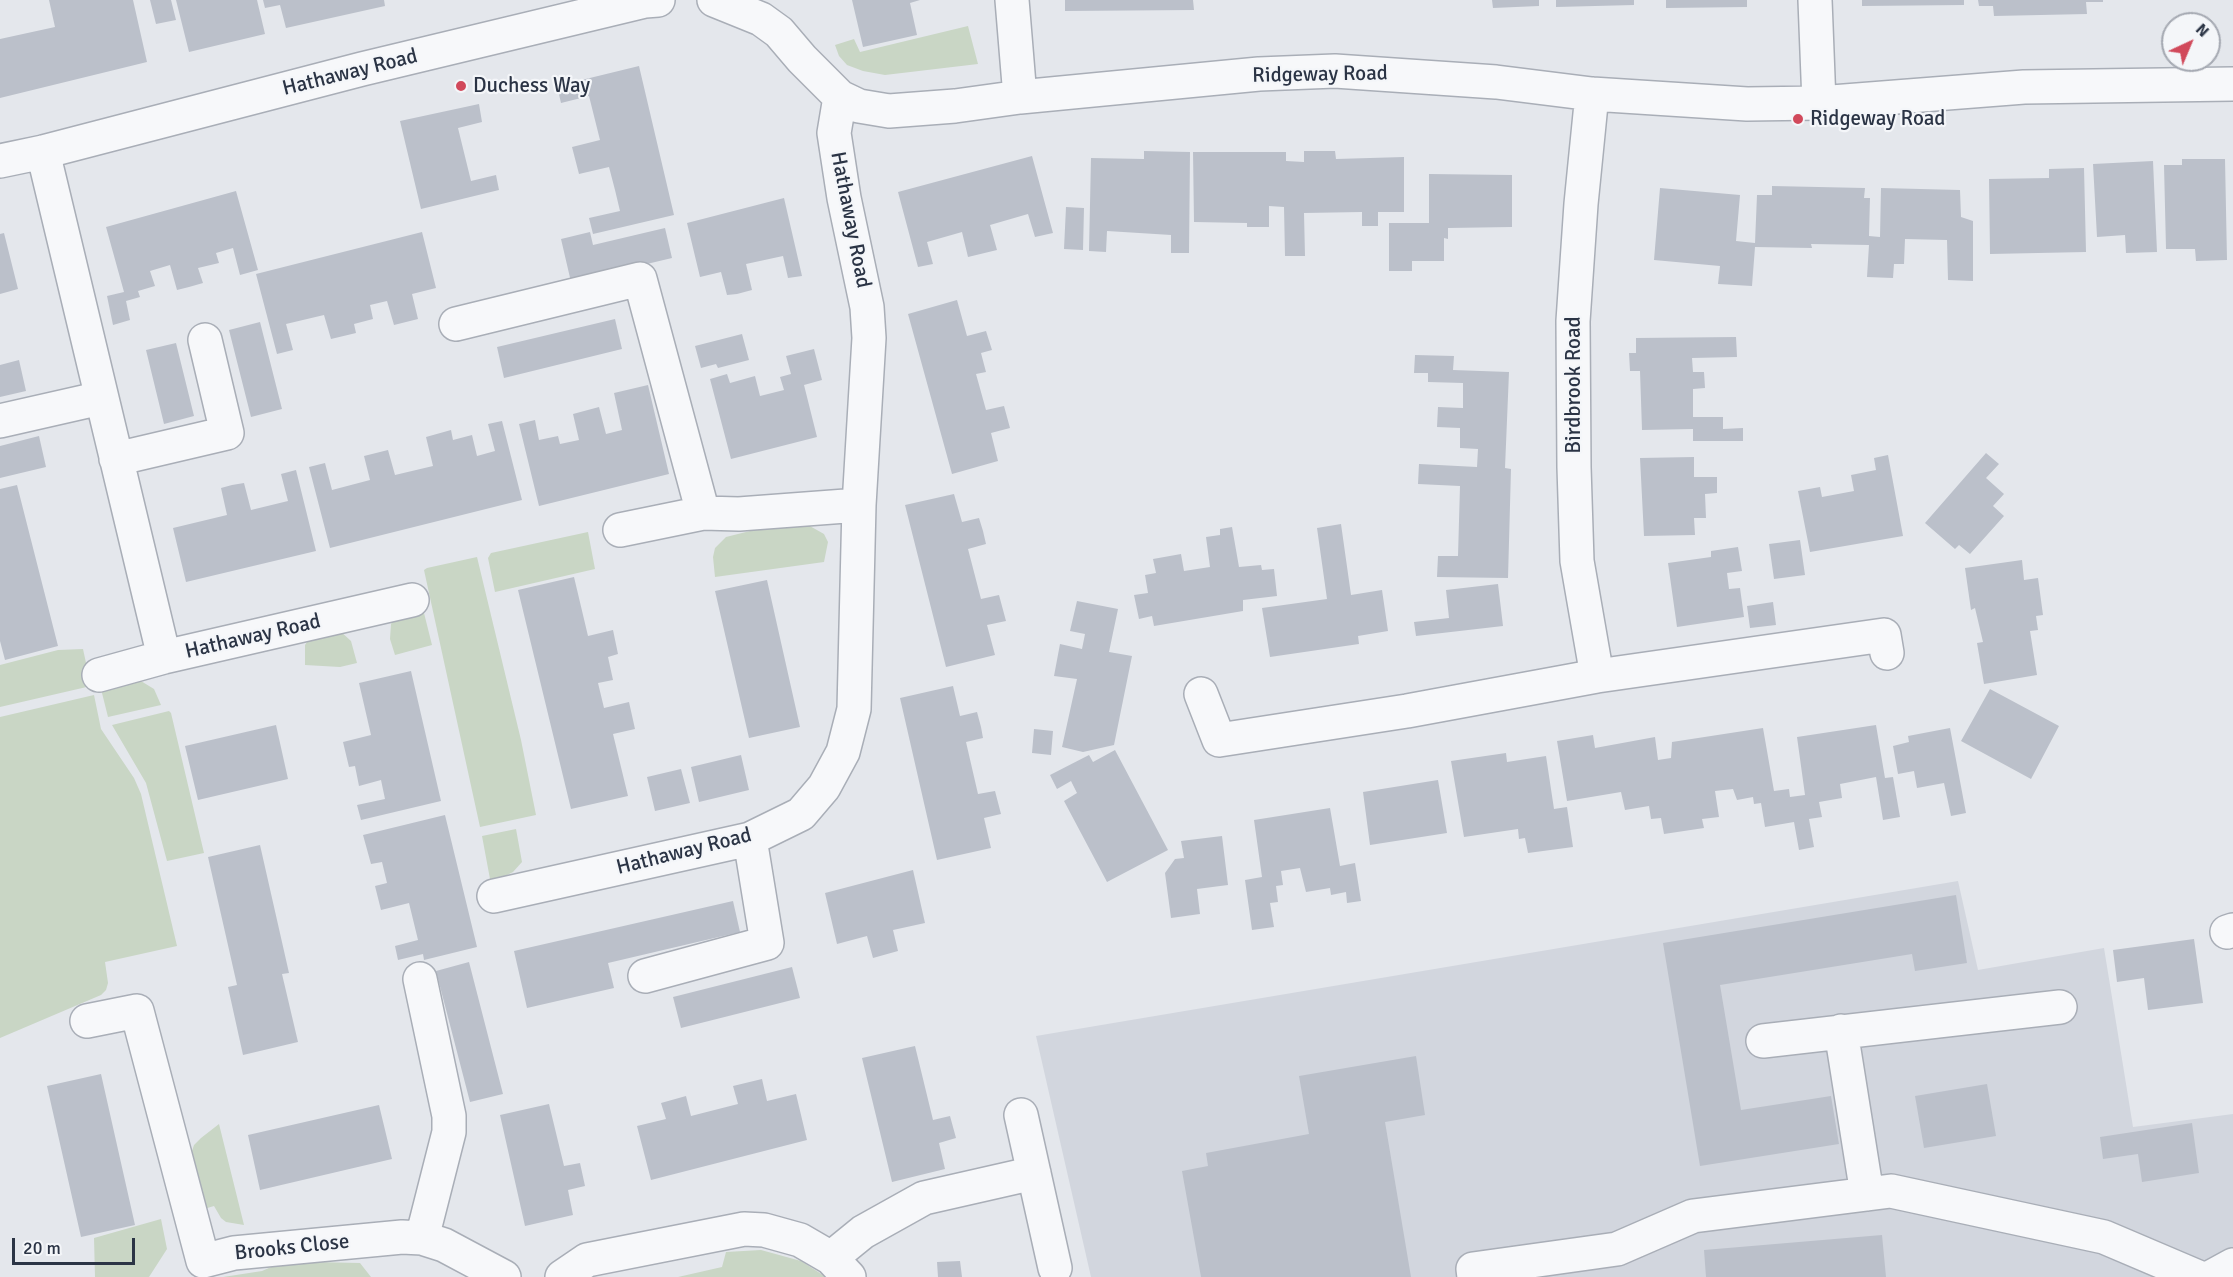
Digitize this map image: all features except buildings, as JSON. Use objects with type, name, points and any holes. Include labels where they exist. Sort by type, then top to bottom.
[{"type":"street","name":"Hathaway Road","points":[[0,161],[43,152],[362,69],[649,0]]},
{"type":"street","points":[[714,0],[761,19],[779,32],[840,97]]},
{"type":"street","points":[[1012,0],[1020,97]]},
{"type":"street","points":[[1815,0],[1820,103]]},
{"type":"street","name":"Ridgeway Road","points":[[840,97],[859,106],[888,111],[1259,74],[1335,71],[1496,82],[1592,94],[1746,104],[1820,103],[2024,87],[2233,84]]},
{"type":"street","name":"Birdbrook Road","points":[[1592,94],[1573,321],[1574,467],[1577,561],[1597,676]]},
{"type":"street","name":"Hathaway Road","points":[[494,896],[750,839],[801,814],[824,787],[843,752],[854,709],[859,505],[869,338],[867,307],[844,198],[834,133],[840,97]]},
{"type":"street","name":"Hathaway Road","points":[[43,152],[164,657]]},
{"type":"street","points":[[456,324],[640,279],[702,513]]},
{"type":"street","points":[[116,459],[227,433],[205,340]]},
{"type":"street","points":[[0,421],[101,398]]},
{"type":"street","points":[[620,530],[702,513],[739,514],[859,505]]},
{"type":"street","name":"Hathaway Road","points":[[99,675],[164,657],[412,600]]},
{"type":"street","points":[[1202,694],[1219,740],[1407,711],[1597,676],[1886,644]]},
{"type":"street","points":[[645,976],[767,943],[750,839]]},
{"type":"street","points":[[420,979],[449,1124],[446,1151],[422,1238]]},
{"type":"street","points":[[1764,1041],[2060,1007]]},
{"type":"street","name":"Brooks Close","points":[[87,1022],[137,1011],[194,1269],[234,1253],[381,1238],[422,1238],[444,1245],[504,1277]]},
{"type":"street","points":[[1841,1031],[1867,1194]]},
{"type":"street","points":[[1021,1115],[1055,1268]]},
{"type":"street","points":[[562,1277],[587,1260],[744,1229],[764,1230],[800,1240],[840,1268],[863,1232],[924,1198],[1034,1173]]},
{"type":"street","points":[[1474,1277],[1473,1269],[1617,1249],[1693,1216],[1891,1191],[2104,1237],[2198,1277]]},
{"type":"street","points":[[2211,1277],[2233,1265]]},
{"type":"shaded area","points":[[1958,881],[1978,970],[2104,948],[2133,1127],[2233,1114],[2233,1277],[1091,1277],[1036,1036]]},
{"type":"green space","points":[[968,26],[978,64],[885,75],[847,65],[839,56],[835,45],[854,39],[860,52]]},
{"type":"green space","points":[[808,525],[824,534],[828,542],[824,562],[715,577],[713,557],[715,548],[726,537],[762,528]]},
{"type":"green space","points":[[588,532],[595,569],[495,592],[488,558],[491,553]]},
{"type":"green space","points":[[477,557],[521,740],[536,815],[480,827],[424,570]]},
{"type":"green space","points":[[422,605],[432,645],[395,655],[390,639],[391,624],[394,619]]},
{"type":"green space","points":[[339,630],[351,641],[357,663],[340,667],[305,665],[305,645],[313,633]]},
{"type":"green space","points":[[83,649],[91,686],[0,707],[0,665],[58,650]]},
{"type":"green space","points":[[136,678],[154,689],[161,705],[108,717],[101,689]]},
{"type":"green space","points":[[94,695],[101,729],[134,778],[141,794],[177,946],[105,962],[108,983],[101,995],[0,1038],[0,717]]},
{"type":"green space","points":[[169,711],[204,853],[167,861],[146,783],[112,725]]},
{"type":"green space","points":[[516,829],[522,862],[513,872],[490,879],[482,836]]},
{"type":"green space","points":[[219,1124],[244,1225],[226,1222],[214,1206],[204,1209],[192,1151],[201,1138]]},
{"type":"green space","points":[[161,1219],[167,1249],[149,1277],[95,1277],[94,1238]]},
{"type":"green space","points":[[761,1250],[801,1261],[826,1277],[678,1277],[722,1267],[726,1252]]},
{"type":"green space","points":[[360,1263],[371,1277],[223,1277],[262,1271],[278,1264]]},
{"type":"place","name":"Duchess Way","points":[[461,86]]},
{"type":"place","name":"Ridgeway Road","points":[[1798,119]]}]
